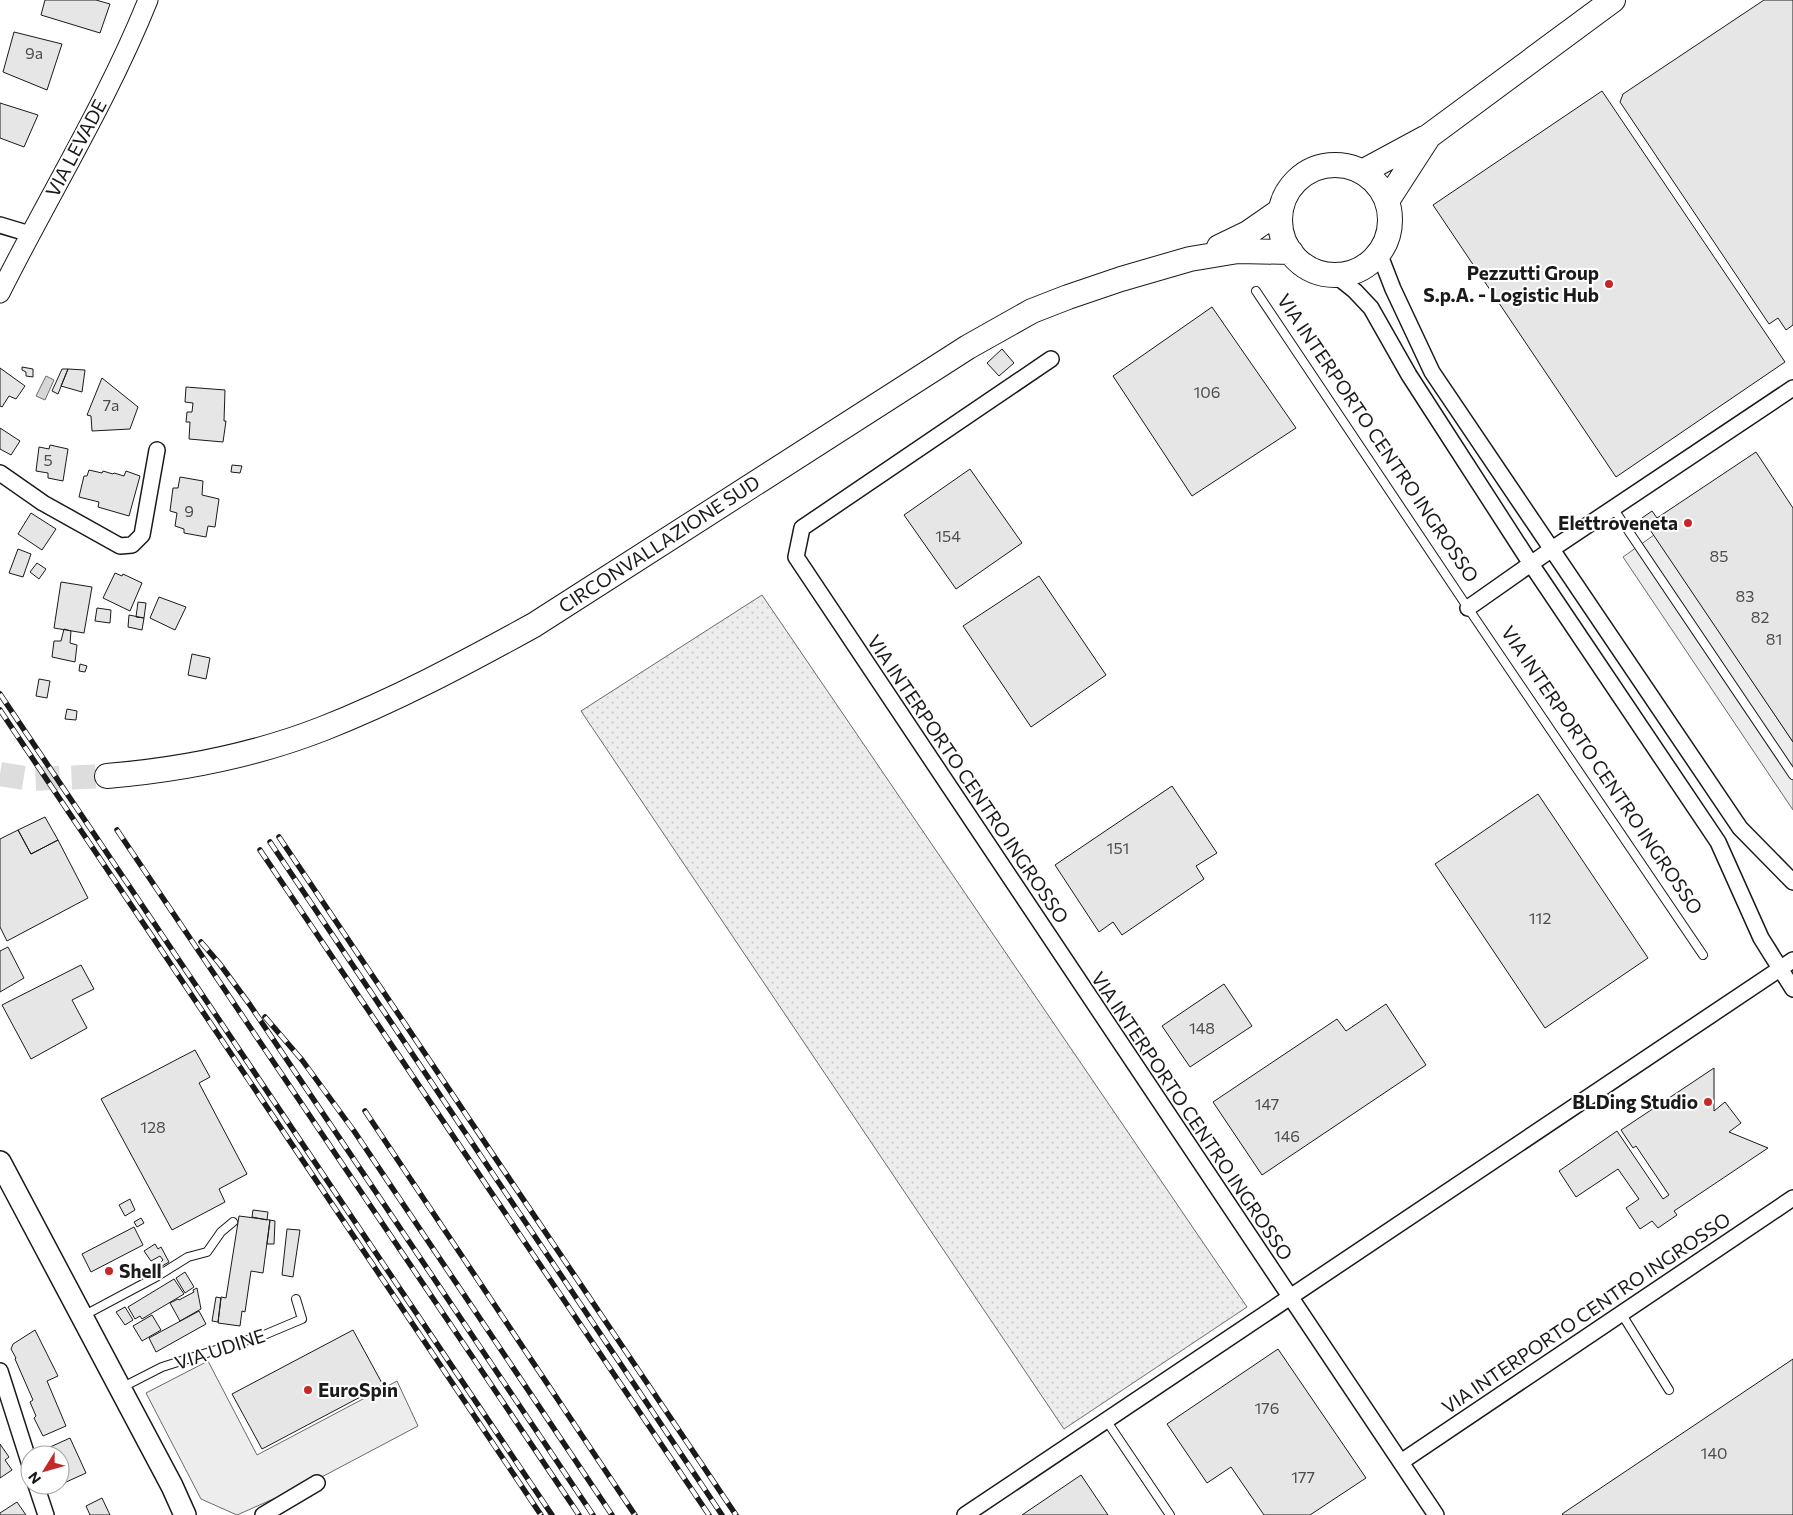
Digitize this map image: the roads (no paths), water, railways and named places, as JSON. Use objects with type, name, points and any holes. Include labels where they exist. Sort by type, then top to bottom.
[{"type":"main road","points":[[1362,172],[1429,136],[1613,0]]},
{"type":"main road","points":[[1387,201],[1429,136]]},
{"type":"main road","points":[[1333,164],[1348,166],[1362,172],[1373,179],[1387,201],[1390,214],[1390,228],[1386,241],[1379,253],[1370,262],[1348,274],[1335,275],[1310,269],[1291,252],[1284,239],[1280,225],[1281,210],[1285,196],[1293,184],[1305,174],[1318,167],[1333,164]]},
{"type":"main road","points":[[1190,259],[1248,233],[1281,210]]},
{"type":"main road","points":[[1190,259],[1238,251],[1291,252]]},
{"type":"main road","name":"CIRCONVALLAZIONE SUD","points":[[107,776],[161,771],[256,750],[321,730],[400,696],[465,664],[534,625],[1003,326],[1068,297],[1190,259]]},
{"type":"main road","points":[[0,1162],[172,1486],[185,1515]]},
{"type":"main road","points":[[172,1486],[196,1515]]},
{"type":"street","name":"VIA LEVADE","points":[[0,293],[83,138],[148,0]]},
{"type":"street","points":[[0,225],[30,234]]},
{"type":"street","points":[[1379,253],[1393,289],[1432,372],[1740,828],[1793,882]]},
{"type":"street","points":[[1335,275],[1355,291],[1371,308],[1409,375],[1531,564],[1718,842],[1761,938],[1793,988]]},
{"type":"street","name":"VIA INTERPORTO CENTRO INGROSSO","points":[[1051,359],[802,528],[796,558],[1436,1515]]},
{"type":"street","name":"VIA INTERPORTO CENTRO INGROSSO","points":[[1468,608],[1552,549],[1793,388]]},
{"type":"street","points":[[0,474],[43,503],[120,546],[132,545],[142,534],[157,450]]},
{"type":"street","points":[[965,1515],[1793,960]]},
{"type":"street","name":"VIA INTERPORTO CENTRO INGROSSO","points":[[1401,1462],[1793,1198]]},
{"type":"street","points":[[0,1371],[6,1414],[21,1445]]},
{"type":"street","points":[[263,1515],[317,1483]]},
{"type":"street","points":[[39,1495],[46,1515]]},
{"type":"lane","name":"VIA INTERPORTO CENTRO INGROSSO","points":[[1256,291],[1703,955]]},
{"type":"lane","points":[[1614,508],[1793,775]]},
{"type":"lane","points":[[82,1317],[188,1258],[207,1252],[221,1232],[233,1222]]},
{"type":"lane","name":"VIA UDINE","points":[[120,1389],[162,1367],[264,1335],[302,1319],[296,1299]]},
{"type":"lane","points":[[1621,1314],[1669,1390]]},
{"type":"lane","points":[[1106,1420],[1170,1515]]},
{"type":"tunnel","points":[[0,774],[31,779],[107,776]]},
{"type":"railway","points":[[0,694],[552,1515]]},
{"type":"railway","points":[[0,710],[541,1515]]},
{"type":"railway","points":[[117,830],[579,1515]]},
{"type":"railway","points":[[279,837],[736,1515]]},
{"type":"railway","points":[[270,842],[722,1515]]},
{"type":"railway","points":[[260,850],[709,1515]]},
{"type":"railway","points":[[201,942],[250,1005],[593,1515]]},
{"type":"railway","points":[[265,1017],[302,1060],[354,1131],[612,1515]]},
{"type":"railway","points":[[365,1111],[635,1515]]},
{"type":"place","name":"Pezzutti Group S.p.A. - Logistic Hub","points":[[1609,284]]},
{"type":"place","name":"Elettroveneta","points":[[1688,523]]},
{"type":"place","name":"BLDing Studio","points":[[1708,1102]]},
{"type":"place","name":"Shell","points":[[109,1271]]},
{"type":"place","name":"EuroSpin","points":[[308,1390]]}]
